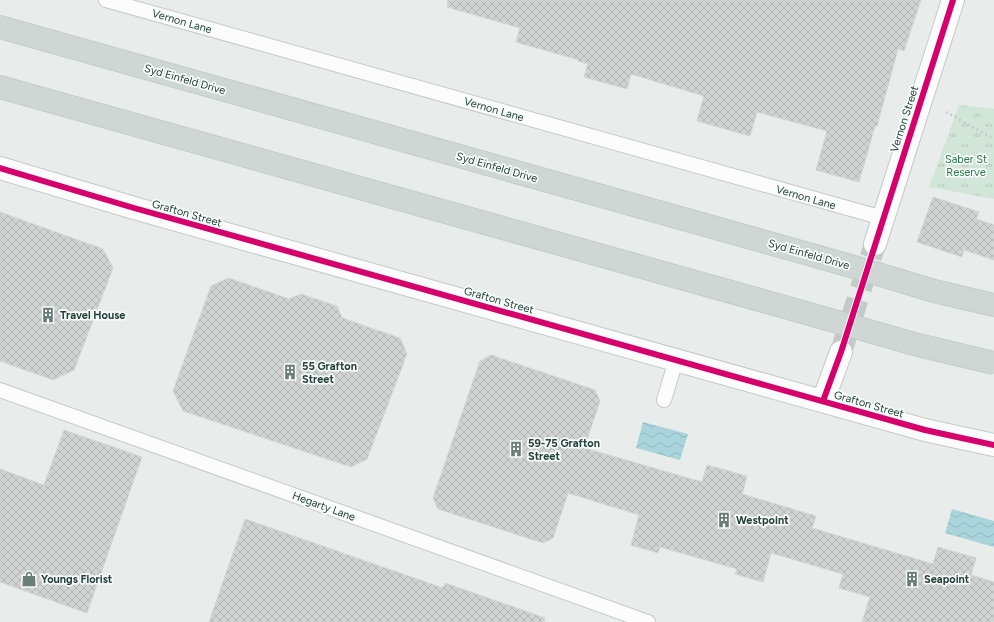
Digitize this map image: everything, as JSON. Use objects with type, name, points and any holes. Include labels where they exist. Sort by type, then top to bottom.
[{"type":"main road","name":"Syd Einfeld Drive","points":[[0,27],[934,290],[994,305]]},
{"type":"main road","points":[[0,87],[918,345],[994,363]]},
{"type":"street","name":"Vernon Street","points":[[875,244],[953,0]]},
{"type":"street","name":"Grafton Street","points":[[0,168],[134,208],[925,430],[994,445]]},
{"type":"street","points":[[823,401],[841,352]]},
{"type":"lane","name":"Vernon Lane","points":[[106,0],[883,218]]},
{"type":"lane","points":[[664,400],[676,360]]},
{"type":"lane","name":"Hegarty Lane","points":[[0,390],[648,622]]},
{"type":"path","points":[[922,98],[994,139]]},
{"type":"green space","name":"Saber St Reserve","points":[[959,105],[994,109],[994,199],[929,187]]},
{"type":"water","points":[[643,422],[688,434],[680,460],[636,448]]},
{"type":"water","points":[[952,509],[994,521],[994,547],[945,533]]},
{"type":"building","points":[[448,0],[921,0],[904,51],[898,49],[877,126],[875,126],[859,182],[816,170],[827,131],[757,112],[750,136],[697,121],[704,96],[631,74],[627,89],[584,77],[588,64],[516,42],[520,28],[447,7]]},
{"type":"building","points":[[933,197],[979,212],[976,219],[994,225],[994,260],[964,250],[962,257],[917,242]]},
{"type":"building","name":"Travel House","points":[[0,212],[103,249],[113,268],[74,370],[53,380],[0,361]]},
{"type":"building","name":"55 Grafton Street","points":[[229,278],[289,299],[301,294],[337,306],[342,318],[400,338],[407,354],[367,459],[351,467],[183,411],[173,391],[211,286]]},
{"type":"building","points":[[491,355],[595,390],[600,401],[584,448],[702,482],[707,465],[747,476],[742,494],[816,516],[812,528],[933,564],[938,547],[976,558],[971,575],[994,582],[994,622],[862,622],[870,597],[839,588],[843,574],[771,553],[763,582],[735,574],[737,569],[660,547],[658,553],[631,545],[639,515],[568,493],[553,538],[543,543],[438,509],[433,498],[480,361]]},
{"type":"building","points":[[64,430],[142,457],[87,613],[0,582],[0,469],[44,485]]},
{"type":"building","points":[[245,519],[443,588],[445,583],[545,618],[544,622],[209,622]]},
{"type":"tunnel","points":[[841,352],[875,244]]},
{"type":"cycle path","points":[[823,401],[841,352],[953,0]]},
{"type":"cycle path","points":[[0,168],[134,208],[925,430],[994,445]]},
{"type":"place","name":"Travel House","points":[[48,315]]},
{"type":"place","name":"55 Grafton Street","points":[[290,372]]},
{"type":"place","name":"59-75 Grafton Street","points":[[516,449]]},
{"type":"place","name":"Westpoint","points":[[724,520]]},
{"type":"place","name":"Youngs Florist","points":[[29,579]]},
{"type":"place","name":"Seapoint","points":[[912,579]]}]
